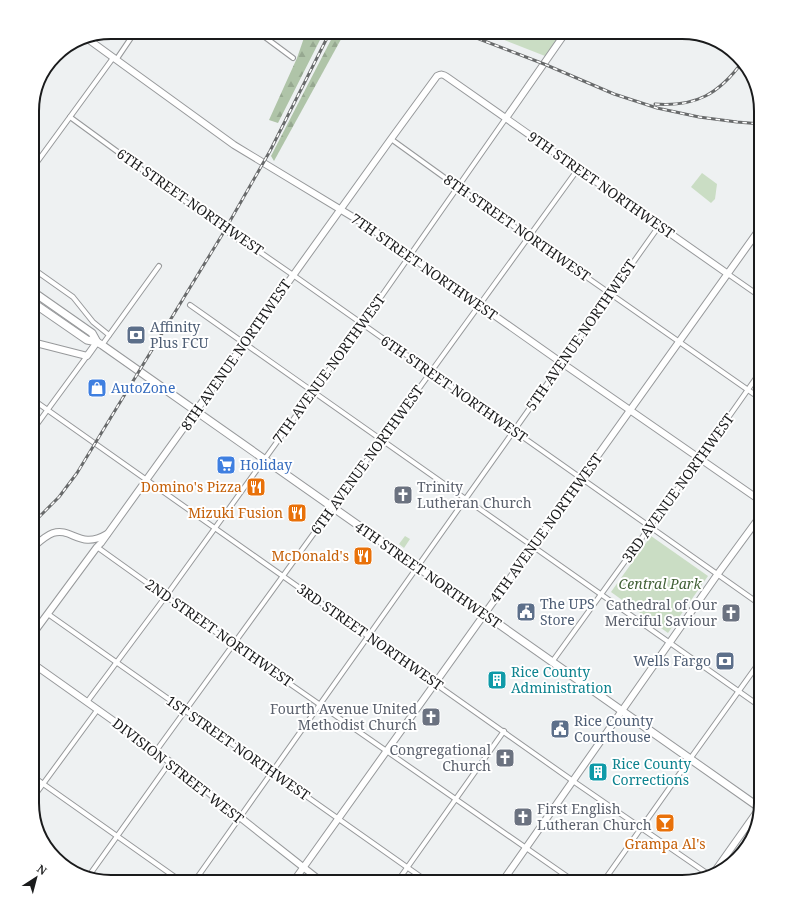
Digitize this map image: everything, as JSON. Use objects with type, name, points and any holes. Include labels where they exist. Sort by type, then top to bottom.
[{"type":"main road","points":[[39,296],[92,333],[100,344]]},
{"type":"main road","points":[[39,307],[87,340],[100,344]]},
{"type":"main road","name":"4TH STREET NORTHWEST","points":[[100,344],[622,712],[754,803]]},
{"type":"street","points":[[39,160],[130,39]]},
{"type":"street","points":[[267,39],[293,58]]},
{"type":"street","name":"7TH AVENUE NORTHWEST","points":[[87,702],[166,596],[362,324],[459,188],[561,39]]},
{"type":"street","name":"7TH STREET NORTHWEST","points":[[90,42],[234,145],[341,208],[754,496]]},
{"type":"street","name":"9TH STREET NORTHWEST","points":[[439,74],[447,77],[754,292]]},
{"type":"street","name":"8TH AVENUE NORTHWEST","points":[[39,626],[147,480],[341,208],[439,74]]},
{"type":"street","name":"6TH STREET NORTHWEST","points":[[70,118],[237,239],[257,250],[293,275],[754,600]]},
{"type":"street","name":"8TH STREET NORTHWEST","points":[[391,139],[754,394]]},
{"type":"street","name":"6TH AVENUE NORTHWEST","points":[[156,751],[578,169]]},
{"type":"street","name":"5TH AVENUE NORTHWEST","points":[[199,875],[659,226]]},
{"type":"street","name":"4TH AVENUE NORTHWEST","points":[[298,875],[754,237]]},
{"type":"street","points":[[39,422],[87,356],[110,335],[159,266]]},
{"type":"street","points":[[39,273],[73,297],[92,322],[110,335]]},
{"type":"street","points":[[190,305],[754,702]]},
{"type":"street","points":[[39,344],[87,356]]},
{"type":"street","name":"3RD AVENUE NORTHWEST","points":[[552,662],[754,381]]},
{"type":"street","name":"3RD STREET NORTHWEST","points":[[39,404],[704,871]]},
{"type":"street","points":[[507,875],[754,525]]},
{"type":"street","points":[[39,543],[53,533],[64,533],[85,540],[93,540],[108,533]]},
{"type":"street","name":"2ND STREET NORTHWEST","points":[[78,538],[97,547],[234,645],[320,703],[565,875]]},
{"type":"street","name":"1ST STREET NORTHWEST","points":[[48,614],[418,875]]},
{"type":"street","name":"DIVISION STREET WEST","points":[[39,668],[156,751],[312,875]]},
{"type":"street","points":[[608,875],[754,670]]},
{"type":"street","points":[[39,789],[98,709]]},
{"type":"street","points":[[402,875],[504,731]]},
{"type":"street","points":[[91,873],[170,762]]},
{"type":"street","points":[[39,781],[172,875]]},
{"type":"street","points":[[720,864],[752,818]]},
{"type":"green space","points":[[304,39],[320,39],[278,123],[269,120],[297,58]]},
{"type":"green space","points":[[331,39],[341,39],[274,161],[271,156]]},
{"type":"green space","points":[[502,39],[557,39],[545,56]]},
{"type":"green space","points":[[702,173],[717,184],[715,199],[711,203],[691,187]]},
{"type":"green space","points":[[405,536],[410,539],[404,548],[399,544]]},
{"type":"green space","name":"Central Park","points":[[651,536],[708,576],[668,633],[611,592]]},
{"type":"railway","points":[[39,517],[59,497],[77,473],[222,235],[270,151],[326,39]]},
{"type":"railway","points":[[479,39],[544,64],[614,94],[657,108],[699,117],[754,123]]},
{"type":"railway","points":[[655,104],[683,103],[705,96],[725,82],[739,66]]},
{"type":"place","name":"Affinity Plus FCU","points":[[136,335]]},
{"type":"place","name":"AutoZone","points":[[97,388]]},
{"type":"place","name":"Holiday","points":[[226,465]]},
{"type":"place","name":"Domino's Pizza","points":[[256,487]]},
{"type":"place","name":"Trinity Lutheran Church","points":[[403,495]]},
{"type":"place","name":"Mizuki Fusion","points":[[297,513]]},
{"type":"place","name":"McDonald's","points":[[363,556]]},
{"type":"place","name":"The UPS Store","points":[[526,612]]},
{"type":"place","name":"Cathedral of Our Merciful Saviour","points":[[731,613]]},
{"type":"place","name":"Wells Fargo","points":[[725,661]]},
{"type":"place","name":"Rice County Administration","points":[[497,680]]},
{"type":"place","name":"Fourth Avenue United Methodist Church","points":[[431,717]]},
{"type":"place","name":"Rice County Courthouse","points":[[560,729]]},
{"type":"place","name":"Congregational Church","points":[[505,758]]},
{"type":"place","name":"Rice County Corrections","points":[[598,772]]},
{"type":"place","name":"First English Lutheran Church","points":[[523,817]]},
{"type":"place","name":"Grampa Al's","points":[[665,823]]}]
